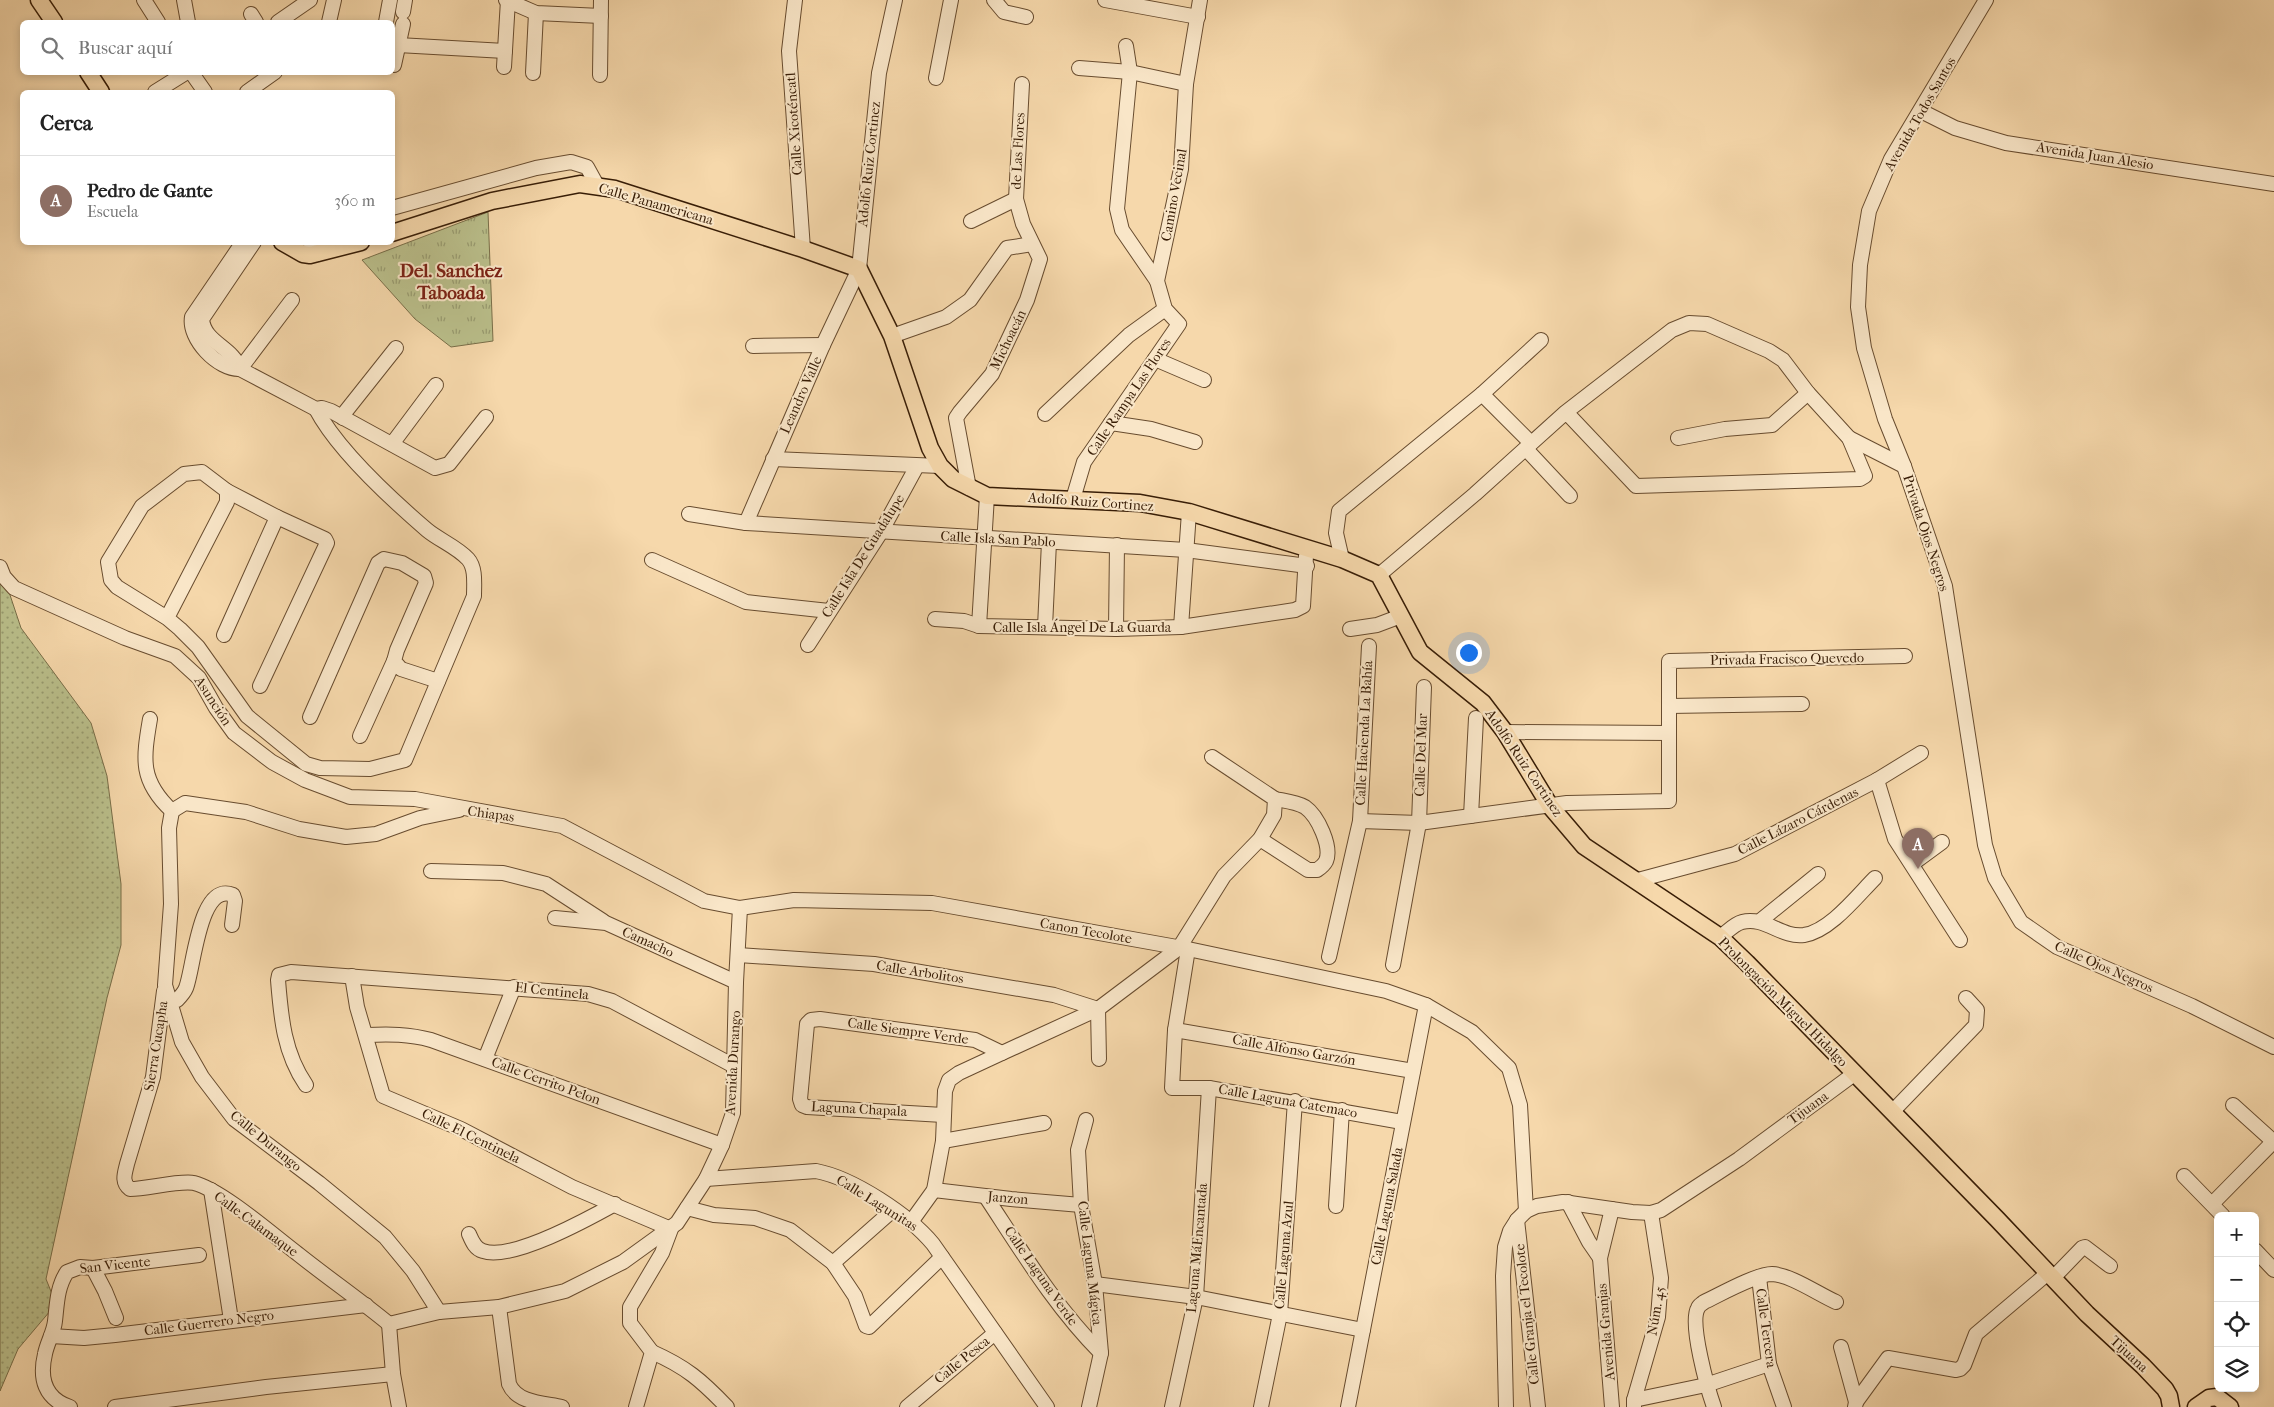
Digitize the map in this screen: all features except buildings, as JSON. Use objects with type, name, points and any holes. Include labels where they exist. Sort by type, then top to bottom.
[{"type":"main road","points":[[39,0],[53,20]]},
{"type":"main road","points":[[90,75],[100,90]]},
{"type":"main road","name":"Calle Panamericana","points":[[395,231],[492,201],[580,184],[614,189],[802,249],[858,269]]},
{"type":"main road","points":[[287,245],[303,254],[314,248],[338,245]]},
{"type":"main road","name":"Adolfo Ruiz Cortinez","points":[[858,269],[892,336],[930,448],[940,466],[953,479],[987,496],[1140,503],[1190,512],[1342,559],[1378,575],[1420,652],[1483,703],[1506,732],[1550,806],[1584,846],[1638,880]]},
{"type":"main road","name":"Prolongación Miguel Hidalgo","points":[[1638,880],[1720,938],[1854,1074]]},
{"type":"main road","name":"Tijuana","points":[[1854,1074],[1893,1112],[2050,1276],[2165,1389],[2169,1396],[2171,1407]]},
{"type":"main road","points":[[2196,1407],[2209,1398],[2217,1397],[2230,1407]]},
{"type":"street","points":[[144,0],[157,20]]},
{"type":"street","points":[[184,0],[188,20]]},
{"type":"street","points":[[281,20],[310,0]]},
{"type":"street","points":[[330,20],[334,0]]},
{"type":"street","points":[[386,20],[390,0]]},
{"type":"street","points":[[504,67],[508,0],[536,13],[601,16]]},
{"type":"street","points":[[600,75],[601,0]]},
{"type":"street","name":"Calle Xicoténcatl","points":[[795,0],[789,51],[802,249]]},
{"type":"street","name":"Adolfo Ruiz Cortinez","points":[[858,269],[879,73],[895,0]]},
{"type":"street","points":[[936,78],[951,0]]},
{"type":"street","points":[[994,0],[1004,12],[1026,17]]},
{"type":"street","points":[[1105,0],[1198,17]]},
{"type":"street","name":"Camino Vecinal","points":[[1179,324],[1165,309],[1157,281],[1181,169],[1186,84],[1200,0]]},
{"type":"street","name":"Avenida Todos Santos","points":[[1904,466],[1885,419],[1864,348],[1858,307],[1859,282],[1869,211],[1892,159],[1986,0]]},
{"type":"street","points":[[395,60],[404,12]]},
{"type":"street","points":[[533,73],[536,13]]},
{"type":"street","points":[[398,44],[505,51]]},
{"type":"street","points":[[1126,46],[1130,72],[1118,209],[1122,230],[1157,281]]},
{"type":"street","points":[[1079,68],[1130,72],[1186,84]]},
{"type":"street","points":[[158,90],[182,75]]},
{"type":"street","points":[[193,75],[204,90]]},
{"type":"street","points":[[250,90],[271,75]]},
{"type":"street","name":"de Las Flores","points":[[1022,84],[1016,199],[1022,224],[1032,244]]},
{"type":"street","name":"Avenida Juan Alesio","points":[[1921,111],[1955,128],[2006,142],[2274,184]]},
{"type":"street","points":[[395,207],[536,168],[571,162],[587,167],[598,187]]},
{"type":"street","points":[[971,222],[1016,199]]},
{"type":"street","points":[[892,336],[946,317],[970,300],[1007,248],[1032,244]]},
{"type":"street","name":"Michoacán","points":[[969,488],[956,418],[992,374],[1027,300],[1040,259],[1032,244]]},
{"type":"street","points":[[197,318],[241,245]]},
{"type":"street","points":[[197,318],[252,245]]},
{"type":"street","name":"Leandro Valle","points":[[746,524],[773,458],[858,269]]},
{"type":"street","points":[[240,369],[292,300]]},
{"type":"street","points":[[1046,414],[1128,335],[1165,309]]},
{"type":"street","points":[[197,318],[211,339],[238,361],[240,369],[316,409],[341,444],[365,471],[428,531],[468,559],[474,577],[474,596],[405,760],[370,769],[320,768],[306,764],[247,716],[198,647],[167,618],[116,587],[110,580],[108,562],[142,506],[184,474],[202,472],[226,491],[325,539],[327,543],[260,686]]},
{"type":"street","points":[[1378,575],[1566,412],[1672,330],[1689,323],[1707,324],[1770,351],[1783,360],[1808,393],[1848,438],[1864,476],[1860,479],[1636,486],[1566,412]]},
{"type":"street","name":"Calle Rampa Las Flores","points":[[1073,499],[1084,462],[1179,324]]},
{"type":"street","points":[[1342,559],[1336,533],[1339,511],[1482,394],[1541,340]]},
{"type":"street","points":[[753,346],[823,345]]},
{"type":"street","points":[[343,418],[346,411],[396,348]]},
{"type":"street","points":[[1155,359],[1204,380]]},
{"type":"street","points":[[392,444],[436,384]]},
{"type":"street","points":[[1678,438],[1725,429],[1772,425],[1808,393]]},
{"type":"street","points":[[1482,394],[1529,446],[1570,496]]},
{"type":"street","points":[[316,409],[322,408],[343,418],[435,468],[442,468],[449,464],[486,417]]},
{"type":"street","points":[[1111,423],[1151,429],[1194,442]]},
{"type":"street","points":[[1848,438],[1904,466]]},
{"type":"street","points":[[773,458],[940,466]]},
{"type":"street","name":"Calle Isla De Guadalupe","points":[[808,645],[881,532],[917,466]]},
{"type":"street","name":"Privada Ojos Negros","points":[[1904,466],[1945,586],[1962,690]]},
{"type":"street","points":[[167,618],[227,502],[226,491]]},
{"type":"street","points":[[978,626],[987,496]]},
{"type":"street","points":[[1181,627],[1190,512]]},
{"type":"street","name":"Calle Isla San Pablo","points":[[689,514],[746,524],[1186,550],[1307,566]]},
{"type":"street","points":[[224,635],[277,517]]},
{"type":"street","points":[[1045,628],[1049,542]]},
{"type":"street","points":[[1116,629],[1117,545]]},
{"type":"street","points":[[1306,548],[1307,566]]},
{"type":"street","points":[[310,717],[378,563],[384,559],[402,563],[424,576],[426,583],[394,661],[360,736]]},
{"type":"street","points":[[652,560],[746,602],[829,611]]},
{"type":"street","name":"Calle Isla Ángel De La Guarda","points":[[935,619],[964,622],[978,626],[1116,629],[1181,627],[1295,610],[1303,606],[1307,566]]},
{"type":"street","name":"Asunción","points":[[0,568],[4,577],[14,588],[125,638],[169,653],[182,661],[199,678],[216,708],[234,733],[272,762],[297,776],[350,796],[415,800],[467,808]]},
{"type":"street","points":[[1350,629],[1377,625],[1401,616]]},
{"type":"street","name":"Calle Hacienda La Bahía","points":[[1328,957],[1360,821],[1369,646]]},
{"type":"street","name":"Privada Fracisco Quevedo","points":[[1669,706],[1669,661],[1905,656]]},
{"type":"street","points":[[394,661],[401,669],[438,681]]},
{"type":"street","name":"Calle Del Mar","points":[[1393,964],[1419,823],[1424,687]]},
{"type":"street","name":"Calle Ojos Negros","points":[[1962,690],[1986,845],[1995,878],[2021,922],[2057,947],[2192,1006],[2274,1047]]},
{"type":"street","points":[[1360,821],[1419,823],[1567,803],[1669,801],[1669,706],[1802,704]]},
{"type":"street","points":[[1471,816],[1476,718]]},
{"type":"street","points":[[150,719],[144,750],[146,770],[160,800],[172,811]]},
{"type":"street","points":[[1506,732],[1669,733]]},
{"type":"street","name":"Calle Lázaro Cárdenas","points":[[1638,880],[1736,854],[1877,780],[1921,753]]},
{"type":"street","points":[[1212,757],[1275,799],[1297,803],[1308,809],[1317,820],[1326,844],[1325,863],[1318,870],[1308,870],[1260,839]]},
{"type":"street","points":[[1877,780],[1895,839],[1960,940]]},
{"type":"street","points":[[1175,1030],[1183,949],[1224,876],[1260,839],[1274,815],[1275,799]]},
{"type":"street","name":"Chiapas","points":[[172,811],[185,803],[237,810],[299,829],[346,837],[376,834],[420,818],[467,808],[562,826],[704,901],[740,908]]},
{"type":"street","name":"Calle Durango","points":[[172,811],[169,828],[170,904],[167,992],[182,1042],[202,1077],[234,1119],[319,1183],[385,1237],[414,1271],[439,1312]]},
{"type":"street","points":[[1912,864],[1942,842]]},
{"type":"street","points":[[431,871],[503,873],[546,884],[606,923]]},
{"type":"street","points":[[1760,921],[1818,874]]},
{"type":"street","points":[[1720,938],[1740,922],[1760,921],[1782,932],[1803,935],[1824,928],[1875,878]]},
{"type":"street","points":[[167,992],[178,1000],[187,987],[202,922],[207,908],[218,894],[226,892],[233,895],[235,901],[232,925]]},
{"type":"street","name":"Canon Tecolote","points":[[740,908],[794,900],[932,903],[1183,949],[1386,991],[1426,1005]]},
{"type":"street","name":"Avenida Durango","points":[[389,1324],[439,1312],[499,1307],[564,1291],[623,1262],[677,1223],[706,1179],[722,1145],[733,1113],[740,908]]},
{"type":"street","name":"Camacho","points":[[555,918],[606,923],[736,982]]},
{"type":"street","points":[[911,1222],[934,1190],[943,1141],[945,1091],[949,1080],[959,1073],[1002,1052],[1098,1009],[1183,949]]},
{"type":"street","name":"Calle Arbolitos","points":[[738,956],[874,964],[1054,995],[1098,1009]]},
{"type":"street","name":"El Centinela","points":[[306,1085],[291,1058],[282,1030],[279,975],[284,973],[578,992],[600,997],[734,1066]]},
{"type":"street","name":"Calle El Centinela","points":[[352,976],[357,1007],[367,1035],[383,1096],[461,1129],[572,1187],[670,1229]]},
{"type":"street","points":[[485,1059],[514,987]]},
{"type":"street","name":"Sierra Cucapha","points":[[127,1164],[153,1077],[167,992]]},
{"type":"street","points":[[1893,1112],[1976,1025],[1977,1010],[1966,998]]},
{"type":"street","name":"Calle Laguna Salada","points":[[1348,1407],[1426,1005]]},
{"type":"street","name":"Calle Granja el Tecolote","points":[[1426,1005],[1472,1032],[1509,1068],[1520,1105],[1521,1216],[1538,1407]]},
{"type":"street","points":[[1098,1009],[1099,1059]]},
{"type":"street","name":"Calle Siempre Verde","points":[[811,1020],[820,1019],[975,1040],[1002,1052]]},
{"type":"street","name":"Laguna Chapala","points":[[811,1020],[807,1024],[800,1099],[802,1105],[807,1107],[943,1114]]},
{"type":"street","name":"Calle Alfonso Garzón","points":[[1175,1030],[1413,1071]]},
{"type":"street","name":"Calle Laguna Catemaco","points":[[1175,1030],[1171,1087],[1173,1088],[1190,1086],[1209,1088],[1402,1122]]},
{"type":"street","name":"Calle Cerrito Pelon","points":[[367,1035],[415,1036],[485,1059],[722,1145]]},
{"type":"street","name":"Tijuana","points":[[1521,1216],[1546,1204],[1568,1202],[1612,1210],[1651,1213],[1675,1202],[1739,1159],[1854,1074]]},
{"type":"street","name":"Laguna MáEncantada","points":[[1172,1407],[1196,1296],[1209,1088]]},
{"type":"street","name":"Calle Laguna Azul","points":[[1261,1407],[1280,1314],[1295,1102]]},
{"type":"street","points":[[2212,1204],[2274,1142],[2233,1105]]},
{"type":"street","points":[[1336,1206],[1342,1110]]},
{"type":"street","name":"Calle Laguna Mágica","points":[[1086,1120],[1078,1150],[1081,1205],[1095,1284],[1100,1352],[1089,1407]]},
{"type":"street","points":[[943,1141],[1044,1123]]},
{"type":"street","name":"Calle Calamaque","points":[[127,1164],[124,1182],[130,1189],[153,1188],[186,1182],[211,1190],[231,1203],[389,1324]]},
{"type":"street","name":"Calle Lagunitas","points":[[706,1179],[816,1171],[833,1174],[911,1222],[922,1230],[942,1257],[1047,1407]]},
{"type":"street","points":[[2184,1176],[2219,1212]]},
{"type":"street","points":[[211,1190],[231,1320]]},
{"type":"street","name":"Janzon","points":[[934,1190],[986,1197],[1081,1205]]},
{"type":"street","name":"Calle Laguna Verde","points":[[986,1197],[1080,1332],[1100,1352]]},
{"type":"street","name":"Avenida Granjas","points":[[1568,1202],[1589,1242],[1600,1258]]},
{"type":"street","points":[[469,1234],[476,1247],[483,1251],[512,1250],[545,1239],[615,1204]]},
{"type":"street","points":[[687,1208],[714,1215],[755,1218],[790,1230],[833,1263],[855,1296],[866,1326],[871,1327],[942,1257]]},
{"type":"street","points":[[833,1263],[893,1210]]},
{"type":"street","name":"Avenida Granjas","points":[[1612,1210],[1600,1258],[1612,1407]]},
{"type":"street","name":"Núm. 45","points":[[1634,1404],[1658,1317],[1659,1307],[1661,1278],[1651,1213]]},
{"type":"street","points":[[1506,1407],[1503,1276],[1505,1247],[1510,1231],[1521,1216]]},
{"type":"street","points":[[670,1229],[662,1253],[630,1307],[630,1323],[652,1352],[692,1372],[727,1407]]},
{"type":"street","points":[[1855,1404],[1888,1358],[1960,1369],[1964,1365],[1976,1334],[2050,1276],[2082,1248],[2085,1247],[2110,1266]]},
{"type":"street","points":[[2259,1254],[2274,1270]]},
{"type":"street","name":"San Vicente","points":[[70,1407],[52,1398],[48,1393],[43,1368],[45,1354],[55,1321],[56,1304],[64,1278],[73,1269],[80,1267],[93,1268],[199,1255]]},
{"type":"street","points":[[93,1268],[106,1291],[116,1318]]},
{"type":"street","points":[[1714,1407],[1700,1362],[1697,1308],[1704,1302],[1759,1277],[1771,1274],[1784,1276],[1836,1302]]},
{"type":"street","name":"Calle Tercera","points":[[1759,1277],[1769,1364],[1784,1407]]},
{"type":"street","points":[[1095,1284],[1196,1296],[1363,1330]]},
{"type":"street","name":"Calle Guerrero Negro","points":[[51,1336],[92,1337],[366,1305]]},
{"type":"street","points":[[499,1307],[508,1384],[513,1393],[522,1398],[562,1407]]},
{"type":"street","points":[[389,1324],[393,1374],[399,1407]]},
{"type":"street","name":"Calle Pesca","points":[[907,1407],[995,1333]]},
{"type":"street","points":[[1841,1348],[1855,1404]]},
{"type":"street","points":[[636,1407],[652,1352]]},
{"type":"street","points":[[1634,1404],[1706,1385],[1769,1364]]},
{"type":"street","points":[[115,1407],[266,1387],[393,1374]]},
{"type":"green space","points":[[488,212],[493,341],[451,347],[415,319],[362,260]]},
{"type":"green space","points":[[0,577],[4,577],[21,628],[91,723],[107,776],[121,884],[121,945],[107,998],[46,1279],[56,1304],[18,1349],[0,1391]]},
{"type":"place","name":"Pedro de Gante","points":[[1918,869]]},
{"type":"district","name":"Del. Sanchez Taboada","points":[[451,282]]}]
